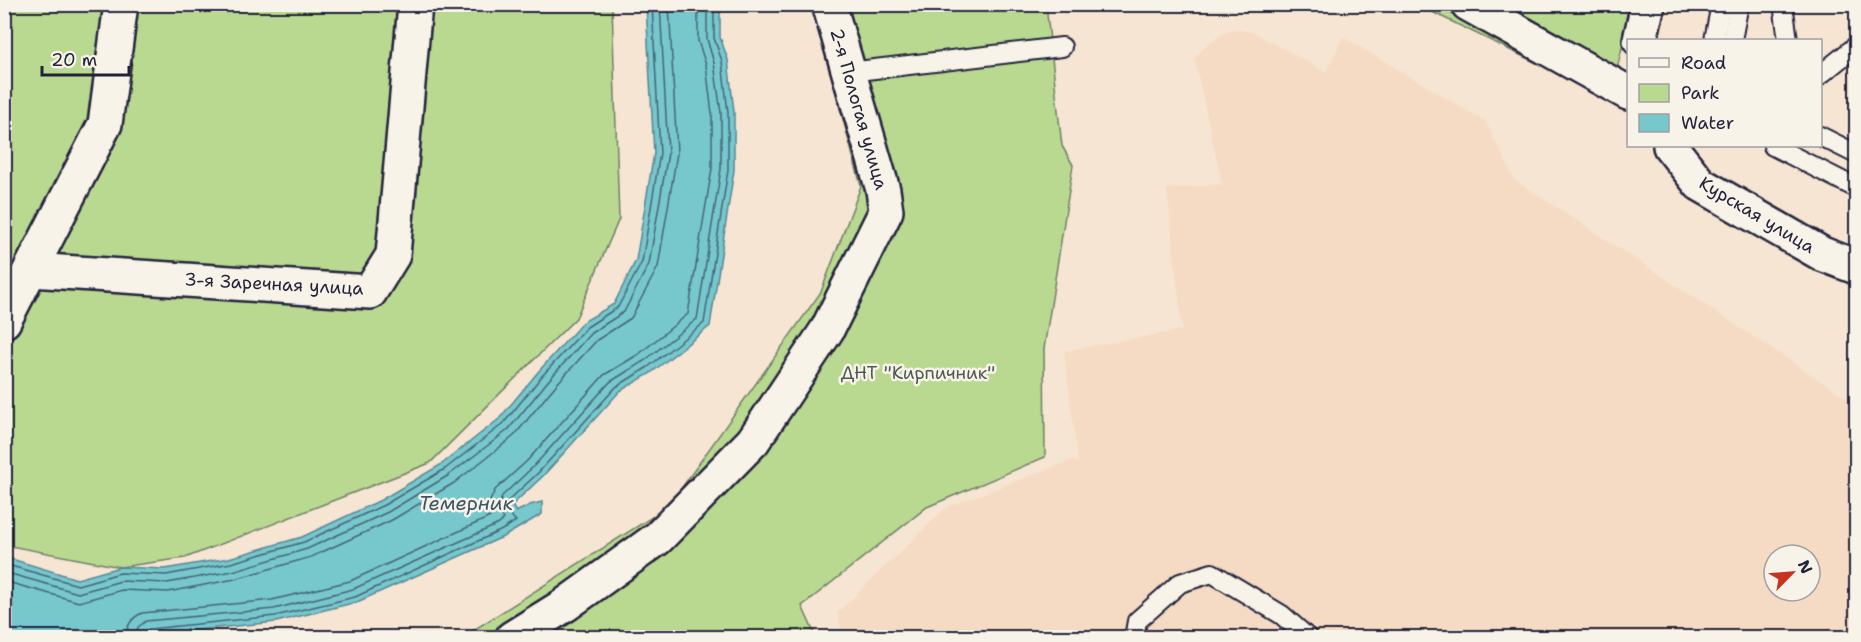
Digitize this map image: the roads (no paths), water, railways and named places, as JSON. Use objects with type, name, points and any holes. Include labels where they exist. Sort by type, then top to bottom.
[{"type":"street","points":[[4,321],[105,124],[121,4]]},
{"type":"street","name":"3-я Заречная улица","points":[[31,270],[370,292],[393,255],[415,4]]},
{"type":"street","name":"2-я Пологая улица","points":[[512,638],[566,605],[658,538],[753,441],[827,330],[886,211],[883,190],[829,4]]},
{"type":"street","points":[[1468,4],[1627,92]]},
{"type":"street","points":[[1640,39],[1647,4]]},
{"type":"street","name":"Курская улица","points":[[1671,147],[1700,184],[1822,254],[1857,267]]},
{"type":"lane","points":[[1714,39],[1721,4]]},
{"type":"lane","points":[[1732,39],[1739,4]]},
{"type":"lane","points":[[1783,4],[1788,39]]},
{"type":"lane","points":[[1822,74],[1857,46]]},
{"type":"lane","points":[[849,72],[1062,47]]},
{"type":"lane","points":[[1822,136],[1857,154]]},
{"type":"lane","points":[[1775,147],[1857,188]]},
{"type":"lane","points":[[1134,638],[1137,621],[1180,583],[1212,573],[1282,615],[1308,638]]},
{"type":"water","name":"Темерник","points":[[646,5],[720,5],[720,37],[728,60],[734,112],[734,170],[710,326],[651,373],[620,391],[542,477],[512,505],[516,512],[542,502],[542,514],[505,536],[357,602],[276,622],[139,637],[5,637],[5,557],[77,579],[120,567],[165,569],[229,558],[302,537],[381,500],[442,464],[499,419],[583,322],[614,304],[636,260],[654,153]]},
{"type":"park label","name":"ДНТ \"Кирпичник\"","points":[[918,373]]}]
